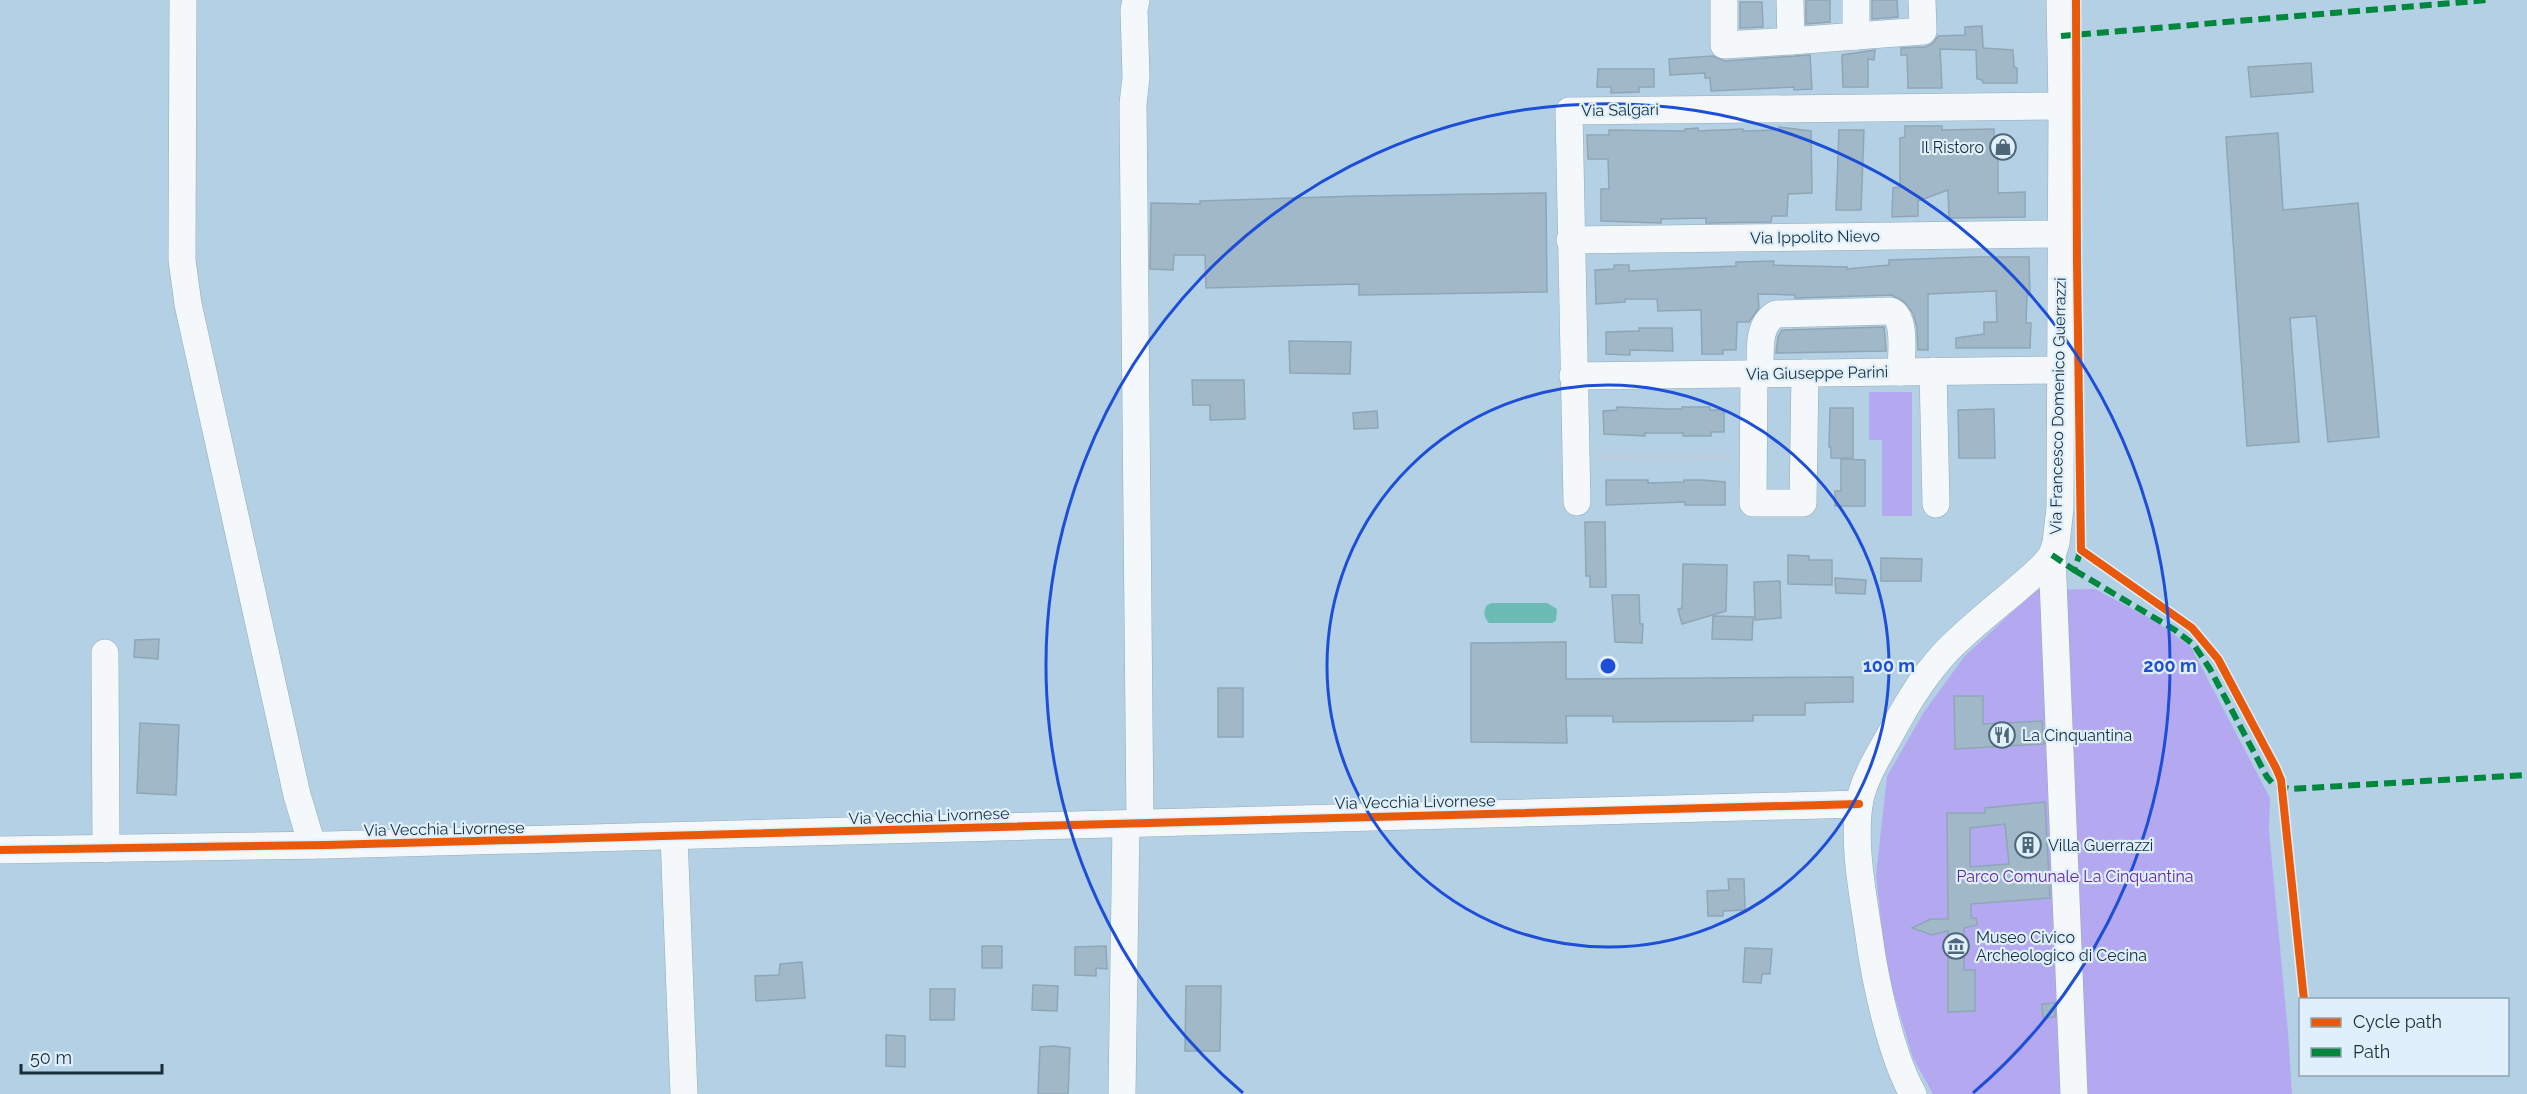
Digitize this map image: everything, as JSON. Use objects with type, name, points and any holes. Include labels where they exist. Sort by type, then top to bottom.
[{"type":"street","points":[[183,0],[182,260],[188,304],[294,784],[312,845]]},
{"type":"street","points":[[1122,1094],[1133,824],[1136,0]]},
{"type":"street","points":[[1724,0],[1724,45],[1923,31],[1922,0]]},
{"type":"street","points":[[1790,0],[1791,41]]},
{"type":"street","points":[[1856,0],[1856,36]]},
{"type":"street","name":"Via Francesco Domenico Guerrazzi","points":[[1913,1094],[1894,1047],[1871,951],[1860,876],[1859,804],[1875,761],[1906,705],[1931,670],[1961,638],[2027,582],[2052,555],[2060,508],[2062,106],[2060,0]]},
{"type":"street","name":"Via Salgari","points":[[1577,502],[1569,111],[2062,106]]},
{"type":"street","name":"Via Ippolito Nievo","points":[[1570,240],[2061,234]]},
{"type":"street","points":[[1805,373],[1803,503],[1753,503],[1752,458],[1757,373],[1761,334],[1769,318],[1776,314],[1890,311],[1897,315],[1901,324],[1901,372]]},
{"type":"street","name":"Via Giuseppe Parini","points":[[1574,376],[2061,370]]},
{"type":"street","points":[[1933,371],[1936,504]]},
{"type":"street","points":[[2052,555],[2073,1094]]},
{"type":"street","points":[[105,653],[106,849]]},
{"type":"street","name":"Via Vecchia Livornese","points":[[0,850],[312,845],[1859,804]]},
{"type":"street","points":[[674,836],[684,1094]]},
{"type":"path","points":[[1576,457],[1752,458]]},
{"type":"green space","points":[[1869,392],[1912,392],[1912,516],[1882,516],[1882,440],[1869,440]]},
{"type":"green space","name":"Parco Comunale La Cinquantina","points":[[2095,589],[2155,621],[2191,647],[2270,798],[2269,830],[2292,1094],[1933,1094],[1913,1058],[1886,968],[1876,875],[1887,776],[1924,712],[1964,657],[2036,590]]},
{"type":"shaded area","points":[[1491,603],[1547,603],[1557,609],[1556,621],[1552,623],[1489,623],[1484,613],[1486,606]]},
{"type":"building","points":[[1806,0],[1830,0],[1830,22],[1806,24]]},
{"type":"building","points":[[1872,0],[1897,0],[1898,17],[1872,19]]},
{"type":"building","points":[[1740,2],[1762,2],[1763,27],[1740,28]]},
{"type":"building","points":[[1982,26],[1983,48],[2013,50],[2014,67],[2017,68],[2017,83],[1983,83],[1982,80],[1977,79],[1976,50],[1940,49],[1942,88],[1908,88],[1907,55],[1901,55],[1901,48],[1925,47],[1932,44],[1938,36],[1965,35],[1965,27]]},
{"type":"building","points":[[1875,50],[1874,60],[1868,59],[1868,87],[1843,87],[1842,55]]},
{"type":"building","points":[[1810,55],[1812,89],[1794,90],[1794,87],[1711,91],[1710,78],[1705,78],[1705,73],[1670,75],[1669,59],[1713,56],[1725,61]]},
{"type":"building","points":[[2311,63],[2313,92],[2251,97],[2248,67]]},
{"type":"building","points":[[1598,69],[1654,69],[1654,87],[1639,87],[1639,92],[1611,93],[1611,87],[1597,87]]},
{"type":"building","points":[[1905,126],[1942,126],[1942,130],[1994,129],[1994,150],[1998,150],[1998,193],[2025,192],[2025,217],[1949,218],[1948,190],[1918,201],[1918,216],[1892,217],[1893,188],[1900,187],[1900,138],[1905,137]]},
{"type":"building","points":[[1779,127],[1811,131],[1812,193],[1788,194],[1787,216],[1772,216],[1771,222],[1706,223],[1706,218],[1661,219],[1661,223],[1601,221],[1601,189],[1609,189],[1608,159],[1588,159],[1587,135],[1609,135],[1609,130],[1685,131],[1685,129],[1698,128],[1698,131],[1743,129],[1743,131],[1779,130]]},
{"type":"building","points":[[1839,130],[1864,130],[1861,210],[1836,210]]},
{"type":"building","points":[[2278,133],[2283,210],[2358,203],[2379,437],[2328,442],[2316,316],[2290,318],[2299,442],[2247,446],[2226,137]]},
{"type":"building","points":[[1546,193],[1547,292],[1359,295],[1359,284],[1206,288],[1205,255],[1174,255],[1173,270],[1150,269],[1151,203],[1200,204],[1200,201]]},
{"type":"building","points":[[2029,257],[2030,295],[2027,295],[2026,323],[2031,323],[2030,348],[1956,348],[1956,338],[1984,334],[1984,322],[1997,322],[1996,291],[1928,294],[1928,350],[1918,350],[1917,327],[1913,313],[1904,302],[1892,295],[1795,298],[1795,295],[1758,294],[1759,308],[1749,322],[1737,322],[1736,350],[1723,350],[1723,354],[1702,354],[1701,310],[1658,311],[1657,299],[1625,299],[1625,302],[1596,304],[1595,270],[1614,269],[1614,265],[1629,265],[1629,271],[1736,266],[1736,262],[1774,261],[1773,265],[1847,267],[1847,269],[1889,265],[1889,260]]},
{"type":"building","points":[[1884,327],[1886,351],[1776,353],[1778,337],[1782,330]]},
{"type":"building","points":[[1639,328],[1672,328],[1673,351],[1630,350],[1630,355],[1606,354],[1606,332],[1639,331]]},
{"type":"building","points":[[1289,341],[1351,342],[1350,374],[1290,373]]},
{"type":"building","points":[[1192,380],[1244,380],[1245,419],[1210,420],[1210,405],[1193,405]]},
{"type":"building","points":[[1617,407],[1682,409],[1682,407],[1710,407],[1710,410],[1724,410],[1724,432],[1711,432],[1711,436],[1683,436],[1683,433],[1645,433],[1645,436],[1604,434],[1603,411],[1617,410]]},
{"type":"building","points":[[1830,408],[1853,408],[1853,458],[1831,458]]},
{"type":"building","points":[[1994,409],[1995,458],[1959,458],[1958,410]]},
{"type":"building","points":[[1377,411],[1378,428],[1354,429],[1353,413]]},
{"type":"building","points":[[1841,459],[1865,460],[1865,506],[1835,506],[1835,491],[1841,491]]},
{"type":"building","points":[[1606,480],[1648,480],[1648,483],[1684,482],[1684,480],[1725,482],[1725,505],[1685,505],[1685,502],[1606,505]]},
{"type":"building","points":[[1585,522],[1605,522],[1606,587],[1590,587],[1590,576],[1586,576]]},
{"type":"building","points":[[1788,555],[1809,556],[1809,560],[1832,560],[1832,585],[1788,584]]},
{"type":"building","points":[[1881,558],[1922,559],[1921,581],[1881,581]]},
{"type":"building","points":[[1683,564],[1727,565],[1726,611],[1682,624],[1678,609],[1682,608]]},
{"type":"building","points":[[1835,578],[1866,580],[1865,594],[1836,593]]},
{"type":"building","points":[[1780,581],[1781,618],[1755,620],[1754,582]]},
{"type":"building","points":[[1612,595],[1639,595],[1640,624],[1643,624],[1642,643],[1615,642]]},
{"type":"building","points":[[1713,616],[1753,617],[1752,640],[1712,639]]},
{"type":"building","points":[[159,639],[158,659],[134,657],[135,640]]},
{"type":"building","points":[[1566,642],[1566,679],[1853,677],[1853,702],[1805,703],[1805,715],[1753,715],[1753,721],[1613,722],[1613,716],[1566,716],[1567,743],[1471,742],[1471,643]]},
{"type":"building","points":[[1218,688],[1243,688],[1243,737],[1218,737]]},
{"type":"building","points":[[1954,696],[1983,696],[1983,724],[2042,721],[2044,744],[1955,749]]},
{"type":"building","points":[[140,723],[179,725],[176,795],[137,793]]},
{"type":"building","points":[[2045,802],[2050,898],[1971,904],[1971,918],[1976,918],[1977,925],[1964,928],[1964,970],[1975,970],[1975,1011],[1948,1012],[1948,931],[1932,935],[1912,928],[1931,919],[1948,919],[1947,813],[1985,813],[1985,808]],"holes":[[[2005,824],[2009,864],[1970,867],[1970,828]]]},
{"type":"building","points":[[1728,879],[1744,879],[1745,910],[1723,911],[1723,916],[1708,916],[1707,891],[1729,890]]},
{"type":"building","points":[[982,946],[1002,946],[1002,968],[982,968]]},
{"type":"building","points":[[1106,946],[1107,969],[1096,968],[1096,976],[1075,975],[1075,947]]},
{"type":"building","points":[[1745,948],[1772,949],[1770,974],[1762,974],[1761,983],[1743,982]]},
{"type":"building","points":[[802,962],[805,998],[756,1001],[755,976],[779,975],[780,964]]},
{"type":"building","points":[[1033,985],[1058,986],[1057,1011],[1032,1010]]},
{"type":"building","points":[[1186,986],[1221,986],[1220,1051],[1185,1051]]},
{"type":"building","points":[[930,989],[955,989],[954,1020],[930,1020]]},
{"type":"building","points":[[2055,1003],[2055,1017],[2043,1018],[2042,1004]]},
{"type":"building","points":[[886,1035],[905,1036],[905,1067],[886,1066]]},
{"type":"building","points":[[1040,1047],[1070,1048],[1068,1094],[1038,1094]]},
{"type":"marked path","points":[[2061,36],[2487,0]]},
{"type":"marked path","points":[[2052,555],[2074,570],[2081,550]]},
{"type":"marked path","points":[[2074,570],[2175,630],[2194,645],[2210,669],[2267,777],[2274,785],[2290,789],[2527,775]]},
{"type":"cycle path","points":[[2076,0],[2081,550],[2192,628],[2218,659],[2276,768],[2281,780],[2304,998]]},
{"type":"cycle path","points":[[0,850],[327,845],[1859,804]]},
{"type":"place","name":"Il Ristoro","points":[[2003,147]]},
{"type":"place","name":"La Cinquantina","points":[[2002,735]]},
{"type":"place","name":"Villa Guerrazzi","points":[[2028,845]]},
{"type":"place","name":"Museo Civico Archeologico di Cecina","points":[[1956,946]]}]
